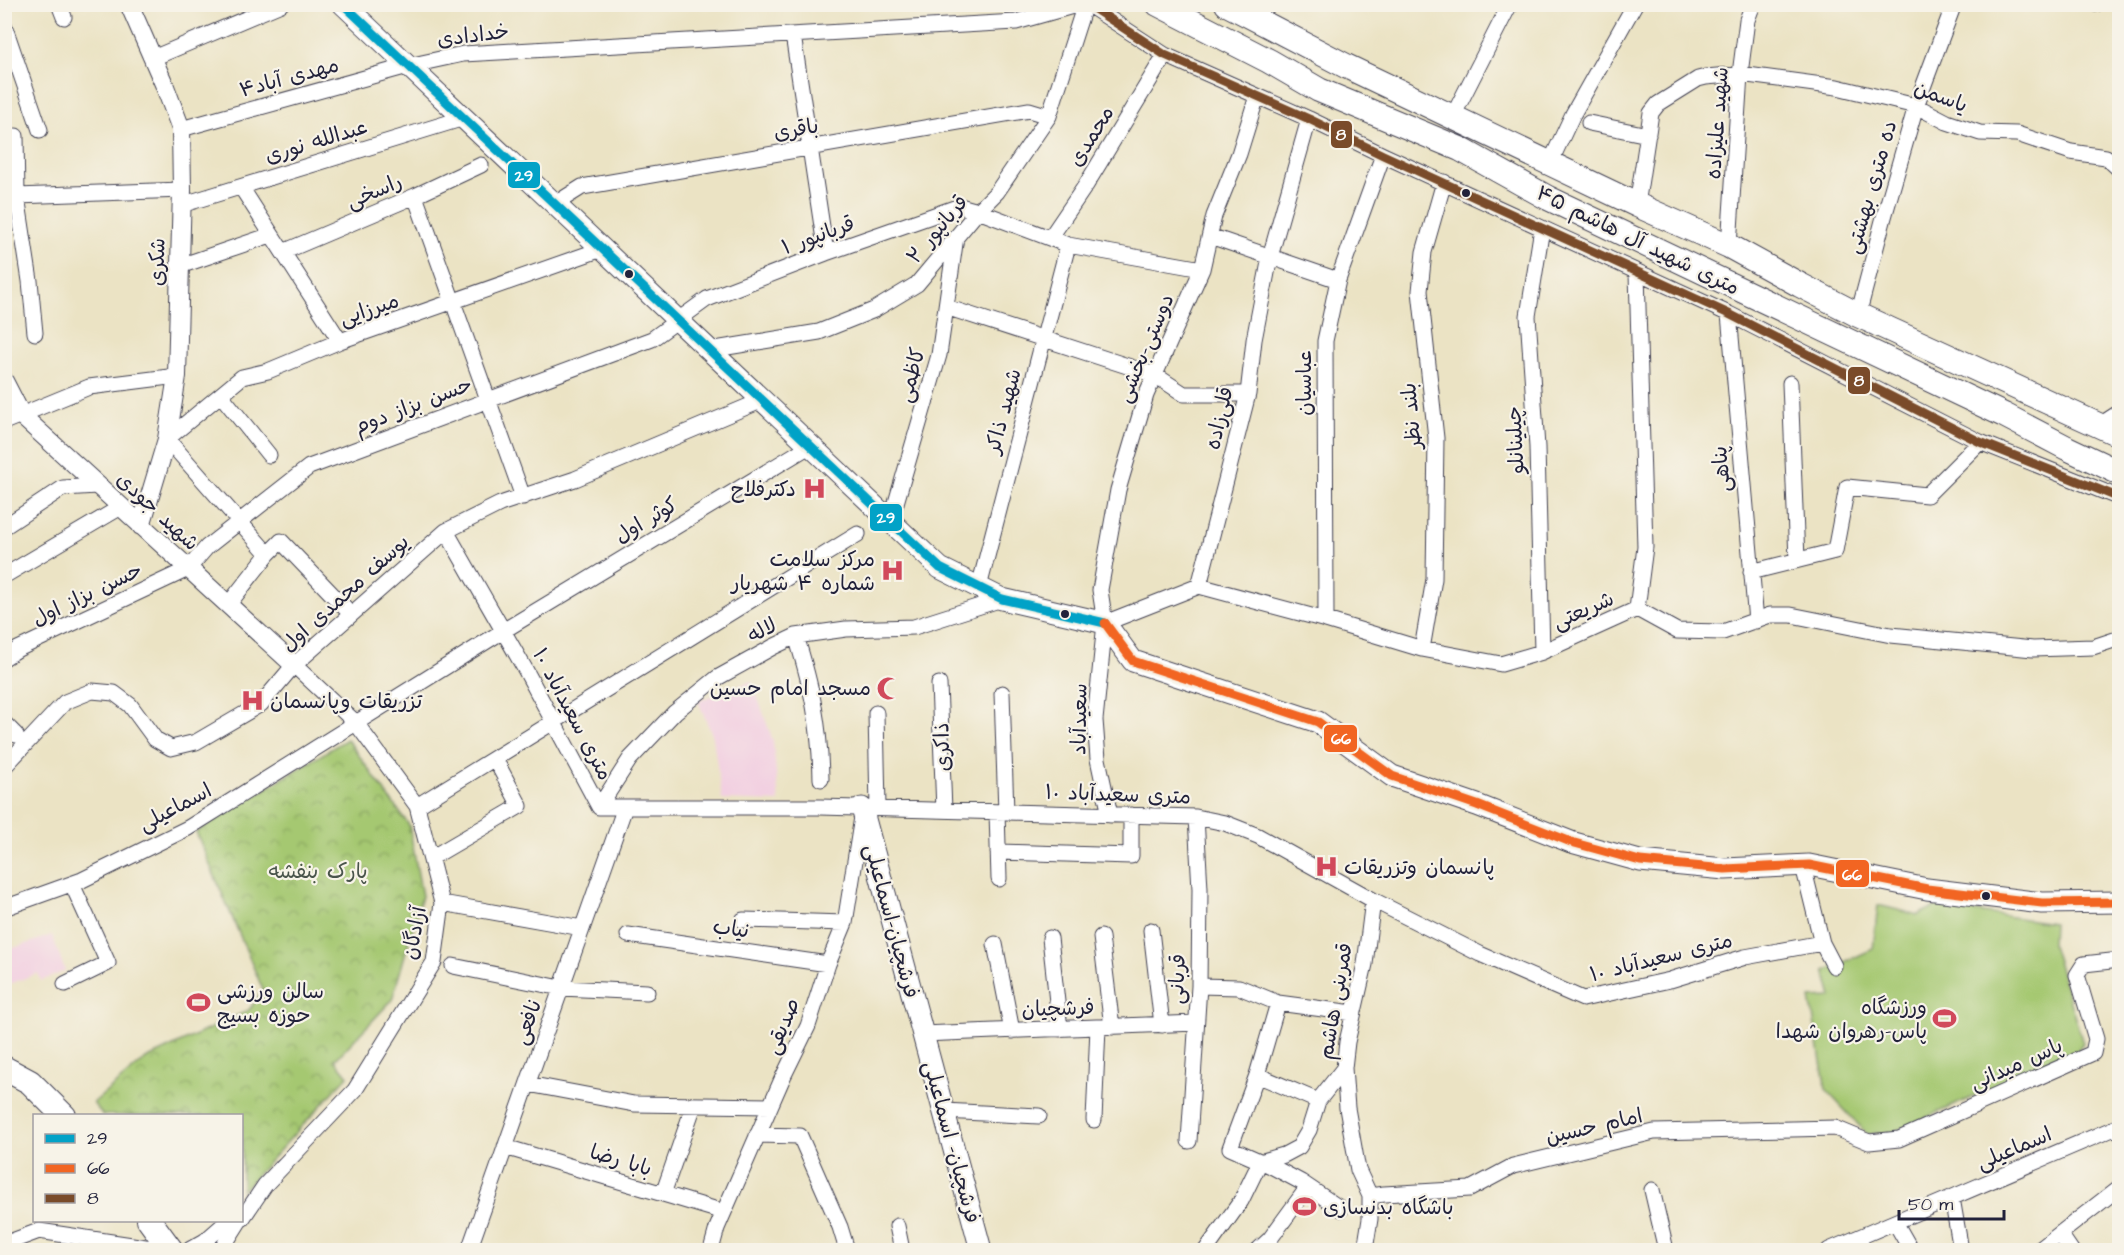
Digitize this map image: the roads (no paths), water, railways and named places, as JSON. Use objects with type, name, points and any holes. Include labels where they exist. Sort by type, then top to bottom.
[{"type":"main road","points":[[343,4],[940,568],[1002,598],[1106,623],[1133,661],[1318,722],[1392,777],[1477,804],[1571,842],[1640,861],[1725,869],[1803,866],[1927,889],[2042,903],[2120,902]]},
{"type":"main road","name":"۴۵ متری شهید آل هاشم","points":[[1158,4],[1319,90],[1460,149],[1548,198],[2120,473]]},
{"type":"main road","name":"۴۵ متری شهید آل هاشم","points":[[1227,4],[1259,12],[1346,66],[1637,205],[1729,246],[1858,315],[1968,367],[2113,424]]},
{"type":"main road","name":"فرشچیان-اسماعیلی","points":[[870,808],[922,1034]]},
{"type":"main road","name":"فرشچیان- اسماعیلی","points":[[922,1034],[981,1251]]},
{"type":"main road","points":[[4,1068],[30,1082],[62,1114]]},
{"type":"main road","points":[[150,1222],[171,1251]]},
{"type":"street","name":"شکری","points":[[129,4],[181,129],[182,197],[177,376],[168,439],[141,526]]},
{"type":"street","points":[[153,58],[281,4]]},
{"type":"street","name":"خدادادی","points":[[408,66],[463,54],[1016,22],[1080,4]]},
{"type":"street","points":[[1086,4],[1166,55],[1729,314],[1980,442],[2120,498]]},
{"type":"street","name":"قربانپور ۲","points":[[709,350],[819,332],[874,310],[917,285],[978,211],[997,192],[1049,116],[1086,4]]},
{"type":"street","points":[[1453,116],[1510,4]]},
{"type":"street","points":[[1550,163],[1573,114],[1635,4]]},
{"type":"street","name":"شهید علیزاده","points":[[1729,246],[1740,74],[1747,20],[1753,4]]},
{"type":"street","name":"ده متری بهشتی","points":[[1858,315],[1916,106],[1954,4]]},
{"type":"street","points":[[4,25],[40,130]]},
{"type":"street","points":[[792,35],[826,253]]},
{"type":"street","name":"محمدی","points":[[1050,238],[1166,55]]},
{"type":"street","name":"مهدی آباد۴","points":[[181,129],[408,66]]},
{"type":"street","name":"یاسمن","points":[[1637,205],[1651,113],[1659,104],[1698,80],[1740,74],[1837,87],[1916,106],[1947,122],[1980,133],[2017,134],[2071,152],[2106,158],[2120,170]]},
{"type":"street","name":"دوستی-بخشی","points":[[1106,623],[1100,590],[1118,490],[1146,395],[1202,269],[1214,216],[1239,154],[1257,96]]},
{"type":"street","name":"باقری","points":[[555,204],[582,187],[1029,110],[1049,116]]},
{"type":"street","name":"عبدالله نوری","points":[[11,197],[182,197],[241,187],[464,118]]},
{"type":"street","name":"قلی‌زاده","points":[[1199,586],[1248,394],[1254,340],[1269,257],[1309,119]]},
{"type":"street","points":[[1588,123],[1648,135]]},
{"type":"street","points":[[16,136],[11,197],[30,281],[35,333]]},
{"type":"street","name":"عباسیان","points":[[1326,620],[1325,341],[1338,280],[1383,155]]},
{"type":"street","name":"راسخی","points":[[283,252],[415,196],[481,165]]},
{"type":"street","name":"بلند نظر","points":[[1422,649],[1434,579],[1436,438],[1420,291],[1424,252],[1444,182]]},
{"type":"street","points":[[241,187],[340,341]]},
{"type":"street","points":[[415,196],[523,497]]},
{"type":"street","name":"قربانپور ۱","points":[[678,320],[707,299],[826,253],[960,206],[1068,245],[1202,269]]},
{"type":"street","name":"چیلینانلو","points":[[1542,228],[1528,316],[1538,447],[1542,652]]},
{"type":"street","points":[[180,266],[271,234]]},
{"type":"street","points":[[1210,236],[1338,280]]},
{"type":"street","name":"کاظمی","points":[[891,520],[939,355],[956,237]]},
{"type":"street","name":"شهید ذاکر","points":[[979,587],[1068,245]]},
{"type":"street","name":"میرزایی","points":[[168,439],[242,377],[268,371],[340,341],[602,249]]},
{"type":"street","points":[[1636,609],[1645,547],[1637,273]]},
{"type":"street","points":[[946,307],[1155,375],[1184,394],[1248,394]]},
{"type":"street","name":"پناهی","points":[[1729,314],[1756,621]]},
{"type":"street","name":"حسن بزاز دوم","points":[[188,569],[207,547],[309,467],[651,339],[678,320]]},
{"type":"street","points":[[13,419],[89,387],[177,376]]},
{"type":"street","points":[[1790,382],[1797,561]]},
{"type":"street","name":"شهید جودی","points":[[6,389],[13,419],[121,507],[294,665]]},
{"type":"street","points":[[221,395],[269,455]]},
{"type":"street","name":"یوسف محمدی اول","points":[[4,767],[65,702],[92,691],[114,693],[130,705],[155,739],[171,748],[196,742],[261,704],[294,665],[446,531],[500,504],[575,479],[763,400]]},
{"type":"street","points":[[168,439],[268,554]]},
{"type":"street","points":[[1751,572],[1835,551],[1846,487],[1927,495],[1980,442]]},
{"type":"street","name":"کوثر اول","points":[[356,723],[503,631],[811,445]]},
{"type":"street","points":[[4,527],[63,488],[97,486]]},
{"type":"street","points":[[4,576],[121,507]]},
{"type":"street","name":"۱۰ متری سعیدآباد","points":[[446,531],[599,807],[870,808],[1196,817],[1225,823],[1258,836],[1373,900],[1480,954],[1583,999],[1671,980],[1745,957],[1822,943]]},
{"type":"street","points":[[417,806],[858,534]]},
{"type":"street","points":[[228,605],[281,541],[351,614]]},
{"type":"street","name":"حسن بزاز اول","points":[[4,658],[188,569]]},
{"type":"street","points":[[1106,623],[1199,586]]},
{"type":"street","name":"شریعتی","points":[[1199,586],[1326,620],[1422,649],[1502,664],[1542,652],[1636,609],[1677,631],[1723,632],[1770,615],[1791,615],[1891,635],[2033,649],[2093,647],[2120,638]]},
{"type":"street","name":"لاله","points":[[599,807],[630,759],[675,712],[717,678],[796,636],[846,629],[914,627],[1002,598]]},
{"type":"street","name":"سعیدآباد","points":[[1106,623],[1095,720],[1098,759],[1110,814]]},
{"type":"street","points":[[796,636],[816,708],[820,745],[820,779]]},
{"type":"street","name":"آزادگان","points":[[254,1199],[355,1090],[434,962],[442,903],[417,806],[356,723],[294,665]]},
{"type":"street","name":"ذاکری","points":[[939,684],[944,810]]},
{"type":"street","points":[[999,879],[1002,693]]},
{"type":"street","name":"صدیقی","points":[[711,1251],[717,1228],[808,1026],[828,964],[845,923],[870,808],[876,713]]},
{"type":"street","points":[[4,723],[16,735]]},
{"type":"street","name":"اسماعیلی","points":[[4,908],[72,884],[188,828],[356,723]]},
{"type":"street","points":[[431,858],[520,806],[495,759]]},
{"type":"street","name":"نافعی","points":[[469,1251],[625,807]]},
{"type":"street","points":[[998,852],[1131,856],[1131,815]]},
{"type":"street","name":"قربانی","points":[[1189,1141],[1199,986],[1200,889],[1196,817]]},
{"type":"street","points":[[1803,866],[1822,943],[1834,966]]},
{"type":"street","points":[[64,984],[108,963],[72,884]]},
{"type":"street","name":"قمربنی هاشم","points":[[1365,1251],[1370,1218],[1370,1196],[1358,1170],[1347,1108],[1344,1068],[1347,1042],[1365,964],[1373,900]]},
{"type":"street","points":[[442,903],[582,928]]},
{"type":"street","points":[[743,920],[845,923]]},
{"type":"street","points":[[1151,930],[1162,1025]]},
{"type":"street","name":"نیاب","points":[[628,935],[828,964]]},
{"type":"street","points":[[1094,1119],[1105,1027],[1101,937]]},
{"type":"street","points":[[1050,938],[1060,1029]]},
{"type":"street","points":[[996,944],[1012,1031]]},
{"type":"street","name":"پاس میدانی","points":[[1835,1128],[1869,1142],[1899,1139],[2092,1053],[2096,1039],[2077,975],[2084,964],[2120,960]]},
{"type":"street","points":[[453,966],[561,988],[646,992]]},
{"type":"street","points":[[1199,986],[1239,987],[1278,1003],[1353,1013]]},
{"type":"street","points":[[1278,1003],[1257,1075],[1230,1148],[1271,1166],[1341,1209]]},
{"type":"street","name":"فرشچیان","points":[[922,1034],[1196,1023]]},
{"type":"street","points":[[1206,1251],[1241,1201],[1260,1162],[1284,1155],[1299,1147],[1309,1130],[1318,1101],[1344,1068]]},
{"type":"street","points":[[1257,1075],[1318,1101]]},
{"type":"street","points":[[528,1084],[634,1104],[770,1106]]},
{"type":"street","points":[[663,1194],[694,1105]]},
{"type":"street","points":[[944,1111],[1039,1116]]},
{"type":"street","name":"امام حسین","points":[[1370,1196],[1470,1189],[1514,1166],[1654,1132],[1835,1128]]},
{"type":"street","name":"اسماعیلی","points":[[1829,1251],[1854,1246],[1895,1222],[2118,1129]]},
{"type":"street","points":[[758,1135],[800,1136],[840,1227],[847,1251]]},
{"type":"street","name":"بابا رضا","points":[[505,1147],[724,1212]]},
{"type":"street","points":[[1258,1251],[1270,1239],[1308,1187]]},
{"type":"street","points":[[2039,1251],[2120,1187]]},
{"type":"street","points":[[1652,1190],[1665,1250]]},
{"type":"street","points":[[1952,1198],[1961,1251]]},
{"type":"street","points":[[243,1209],[254,1199]]},
{"type":"street","points":[[243,1217],[254,1199]]},
{"type":"street","points":[[189,1251],[228,1222]]},
{"type":"street","points":[[221,1251],[240,1222]]},
{"type":"street","points":[[1895,1222],[1911,1251]]},
{"type":"street","points":[[897,1226],[902,1251]]},
{"type":"street","points":[[4,1244],[39,1231],[165,1251]]},
{"type":"street","points":[[2060,1234],[2071,1251]]},
{"type":"place","name":"دکترفلاح","points":[[814,489]]},
{"type":"place","name":"مرکز سلامت شماره ۴ شهریار","points":[[893,571]]},
{"type":"place","name":"مسجد امام حسین","points":[[889,688]]},
{"type":"place","name":"تزریقات وپانسمان","points":[[252,701]]},
{"type":"place","name":"پانسمان وتزریقات","points":[[1326,867]]},
{"type":"place","name":"سالن ورزشی حوزه بسیج","points":[[199,1003]]},
{"type":"place","name":"ورزشگاه پاس-رهروان شهدا","points":[[1945,1019]]},
{"type":"place","name":"باشگاه بدنسازی","points":[[1305,1207]]},
{"type":"park label","name":"پارک بنفشه","points":[[318,871]]}]
